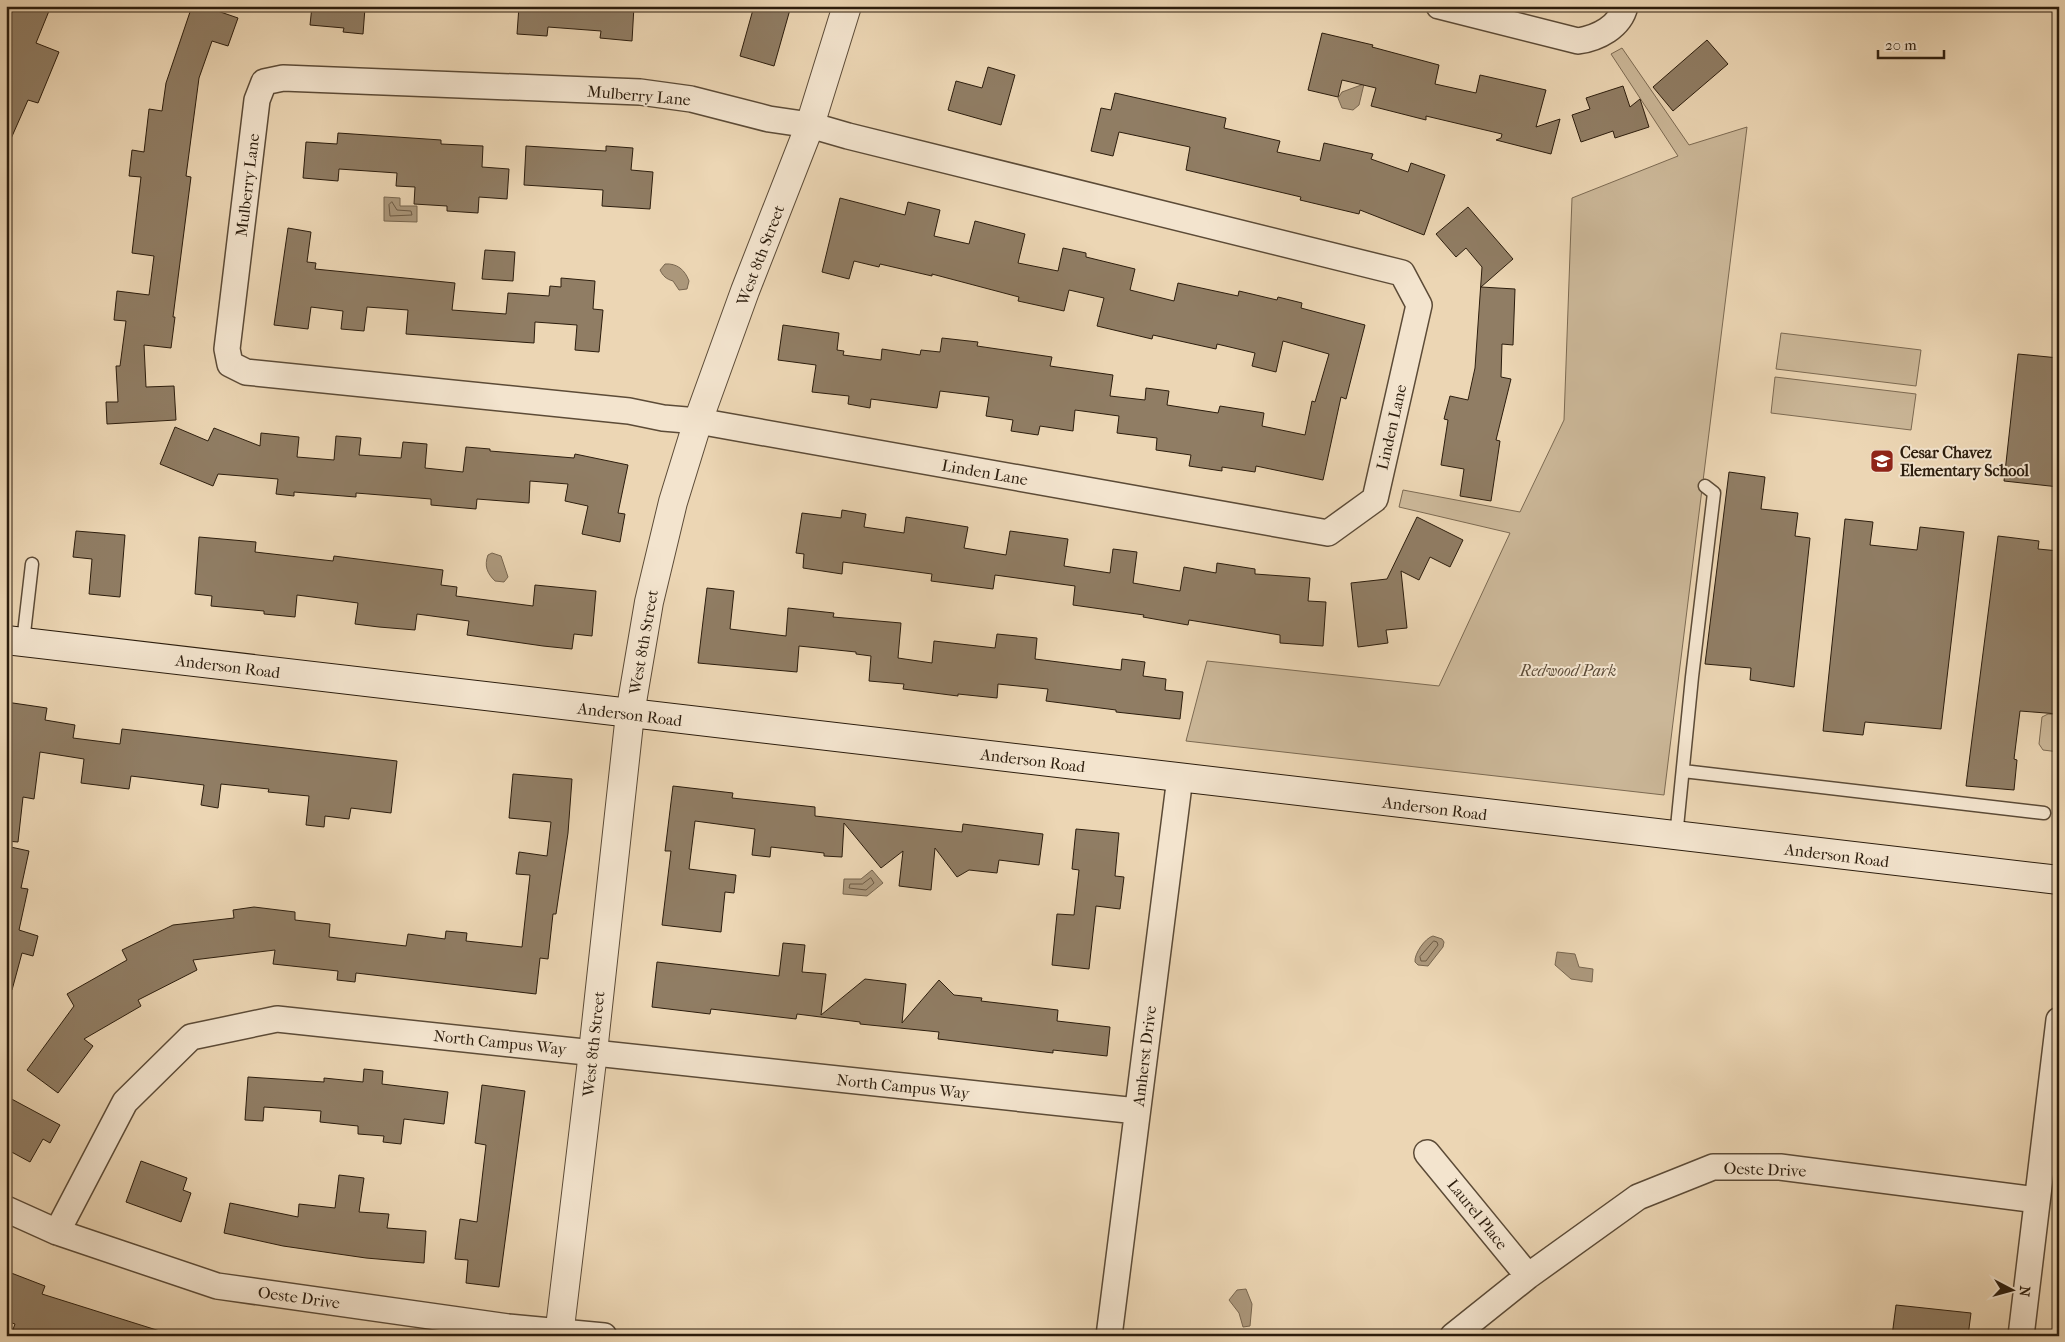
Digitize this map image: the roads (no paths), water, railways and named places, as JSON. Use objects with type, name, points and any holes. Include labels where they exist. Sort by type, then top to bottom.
[{"type":"main road","name":"West 8th Street","points":[[559,1334],[593,1052],[630,714],[649,602],[673,502],[698,421],[745,292],[810,125],[848,6]]},
{"type":"main road","name":"Anderson Road","points":[[15,641],[1676,837],[2059,880]]},
{"type":"street","points":[[1439,6],[1578,41],[1592,39],[1605,33],[1623,14],[1625,6]]},
{"type":"street","name":"Mulberry Lane","points":[[698,421],[663,418],[629,411],[246,372],[230,364],[227,349],[257,100],[264,82],[283,78],[640,92],[691,99],[770,119],[810,125]]},
{"type":"street","name":"Linden Lane","points":[[698,421],[1328,533],[1375,499],[1419,305],[1402,273],[810,125]]},
{"type":"street","name":"Amherst Drive","points":[[1109,1336],[1180,777]]},
{"type":"street","name":"North Campus Way","points":[[57,1232],[125,1102],[192,1037],[278,1019],[1137,1111]]},
{"type":"street","points":[[2021,1336],[2059,1020]]},
{"type":"street","name":"Laurel Place","points":[[1427,1153],[1528,1276]]},
{"type":"street","name":"Oeste Drive","points":[[1453,1336],[1528,1276],[1638,1196],[1713,1167],[1780,1167],[2037,1200]]},
{"type":"street","name":"Oeste Drive","points":[[6,1209],[57,1232],[217,1286],[559,1334],[604,1336]]},
{"type":"lane","points":[[1676,837],[1714,493],[1704,486]]},
{"type":"lane","points":[[15,641],[32,564]]},
{"type":"lane","points":[[1683,771],[2044,813]]},
{"type":"water","points":[[1364,84],[1359,105],[1353,110],[1342,108],[1338,98],[1342,92]]},
{"type":"water","points":[[384,197],[400,198],[400,206],[417,206],[417,222],[384,221]]},
{"type":"water","points":[[665,264],[677,266],[683,271],[689,281],[687,289],[679,290],[673,281],[664,276],[660,270]]},
{"type":"water","points":[[492,553],[501,556],[508,577],[504,582],[495,581],[488,572],[486,566],[487,559],[488,555]]},
{"type":"water","points":[[872,870],[883,883],[867,896],[843,894],[844,879],[861,879]]},
{"type":"water","points":[[1433,936],[1442,939],[1444,942],[1443,947],[1428,966],[1418,965],[1415,959],[1418,951]]},
{"type":"water","points":[[1557,952],[1575,954],[1579,967],[1593,969],[1592,982],[1571,979],[1555,965]]},
{"type":"water","points":[[1246,1289],[1252,1304],[1250,1326],[1243,1327],[1239,1313],[1229,1300],[1237,1290]]},
{"type":"place","name":"Cesar Chavez Elementary School","points":[[1882,461]]},
{"type":"park label","name":"Redwood Park","points":[[1568,670]]}]
